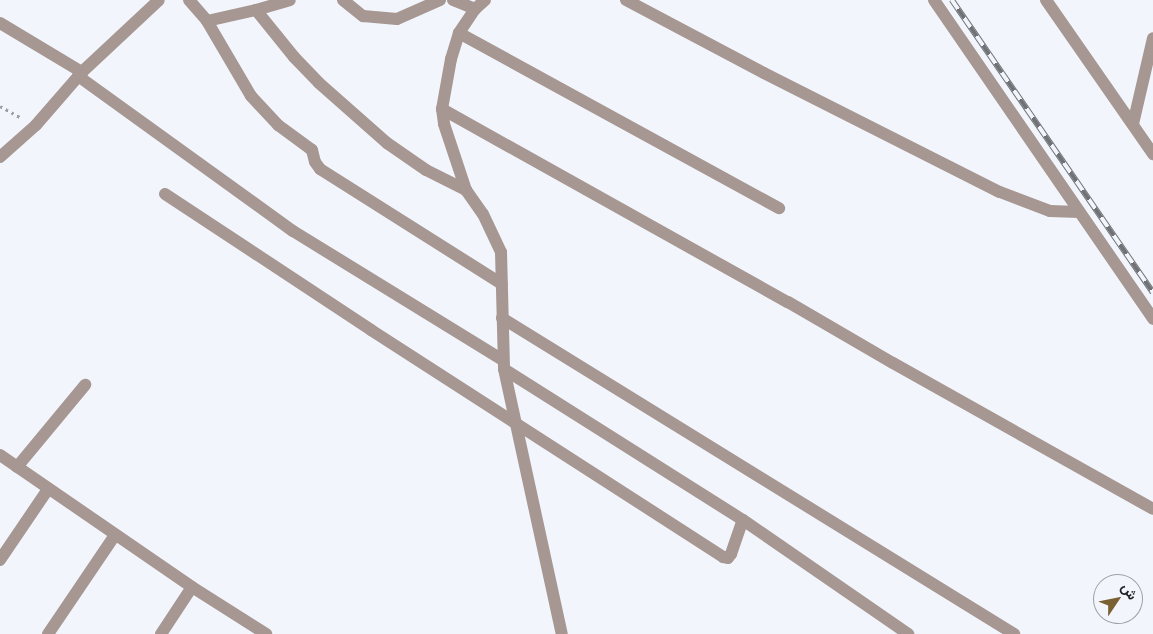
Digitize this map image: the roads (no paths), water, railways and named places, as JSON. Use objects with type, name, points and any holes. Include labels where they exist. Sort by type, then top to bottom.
[{"type":"street","points":[[0,157],[36,125],[80,74],[159,0]]},
{"type":"street","points":[[189,0],[207,21],[251,96],[278,125],[312,150],[316,165],[320,169],[502,284]]},
{"type":"street","points":[[207,21],[290,0]]},
{"type":"street","points":[[343,0],[363,16],[392,18],[408,16],[440,0]]},
{"type":"street","points":[[453,0],[475,9]]},
{"type":"street","points":[[486,0],[475,9],[459,33],[450,59],[442,109],[444,124],[466,190],[483,214],[501,252],[504,364],[514,421],[562,634]]},
{"type":"street","points":[[626,0],[764,73],[1000,192],[1050,212],[1079,212]]},
{"type":"street","points":[[934,0],[1153,319]]},
{"type":"street","points":[[1046,0],[1153,154]]},
{"type":"street","points":[[256,10],[294,57],[387,143],[426,170],[466,190]]},
{"type":"street","points":[[0,23],[80,74],[293,230],[504,364],[743,520],[908,634]]},
{"type":"street","points":[[459,33],[779,208]]},
{"type":"street","points":[[1133,124],[1153,38]]},
{"type":"street","points":[[442,109],[780,297],[1153,510]]},
{"type":"street","points":[[165,194],[724,557],[728,558],[731,554],[743,520]]},
{"type":"street","points":[[502,318],[1014,634]]},
{"type":"street","points":[[17,466],[86,385]]},
{"type":"street","points":[[1,458],[17,466],[48,490],[253,630],[266,634]]},
{"type":"street","points":[[0,560],[48,490]]},
{"type":"street","points":[[48,634],[115,535]]},
{"type":"street","points":[[161,634],[192,587]]},
{"type":"railway","points":[[952,0],[1153,293]]}]
